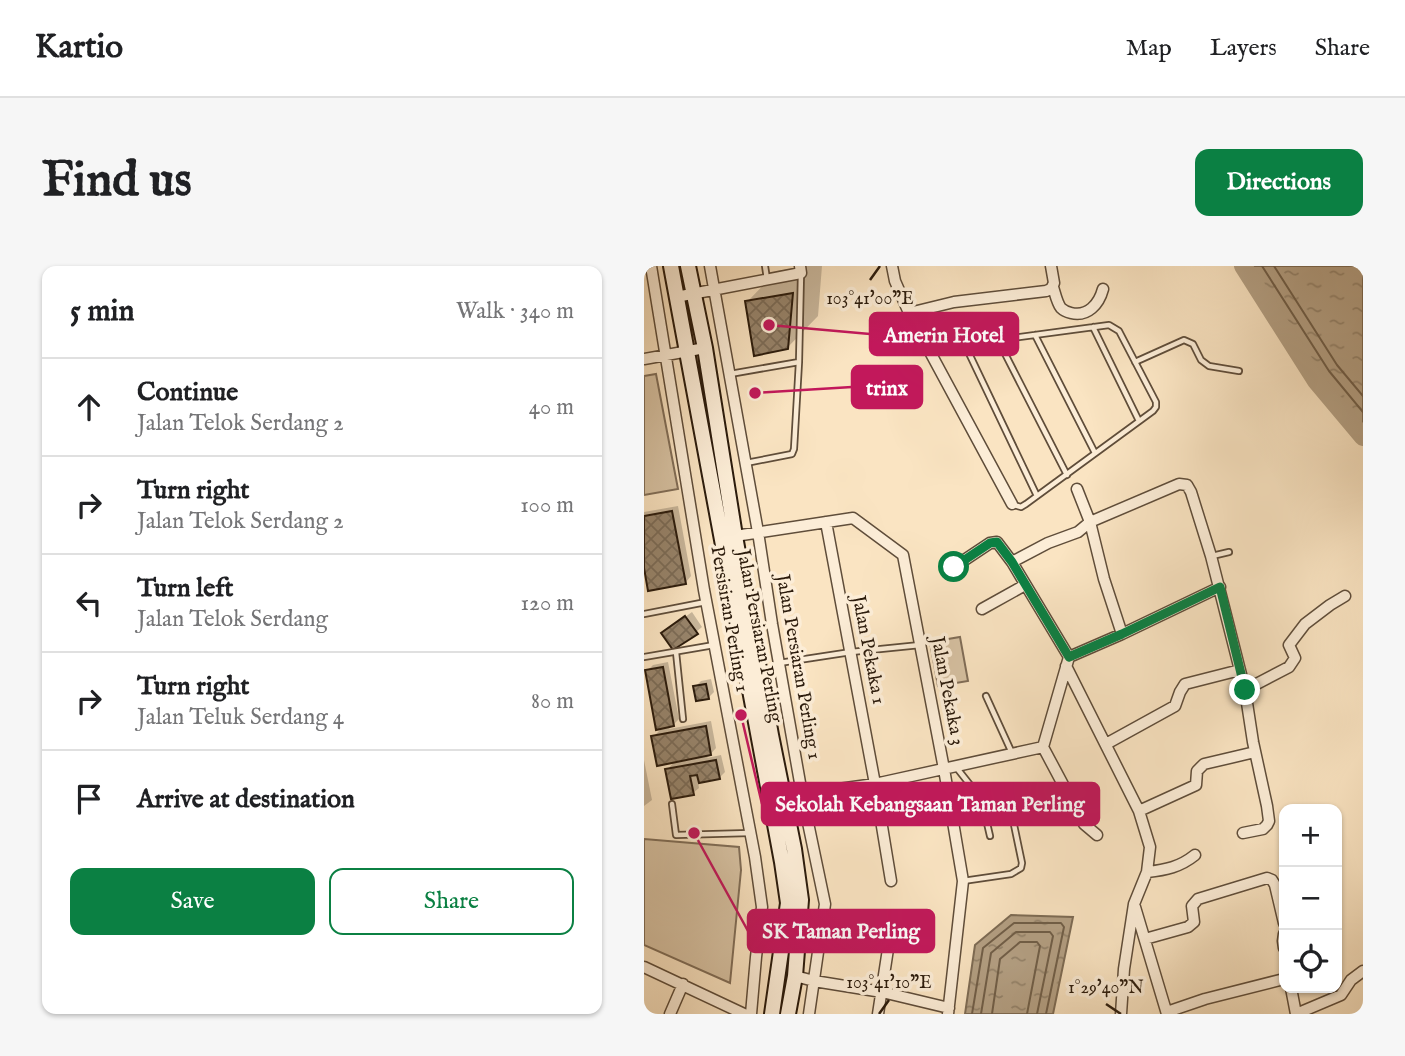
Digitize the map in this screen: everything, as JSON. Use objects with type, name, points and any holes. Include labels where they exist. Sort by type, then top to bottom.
[{"type":"main road","name":"Jalan Persiaran Perling","points":[[671,266],[788,903],[772,1014]]},
{"type":"main road","name":"Jalan Persiaran Perling","points":[[688,266],[705,348],[735,536],[794,849],[801,900],[795,976],[788,1014]]},
{"type":"street","name":"Persisiran Perling 1","points":[[651,266],[762,907],[751,1014]]},
{"type":"street","points":[[710,266],[758,532]]},
{"type":"street","points":[[892,266],[895,281],[909,313],[1012,504]]},
{"type":"street","points":[[1051,266],[1053,287],[1061,307],[1066,311],[1079,314],[1095,307],[1103,289]]},
{"type":"street","points":[[676,297],[767,280],[801,270]]},
{"type":"street","points":[[909,313],[954,302],[1046,291],[1053,287]]},
{"type":"street","points":[[644,359],[705,348]]},
{"type":"street","points":[[1012,562],[1048,543],[1078,532],[1090,522],[1178,484],[1187,485],[1220,587],[1245,690],[1269,821],[1263,829],[1243,833]]},
{"type":"street","points":[[1077,489],[1090,522],[1104,579],[1122,634]]},
{"type":"street","name":"Jalan Pekaka 3","points":[[735,536],[853,518],[903,555],[963,881],[948,1011]]},
{"type":"street","name":"Jalan Pekaka 1","points":[[826,522],[891,881]]},
{"type":"street","name":"Jalan Persiaran Perling 1","points":[[758,532],[778,663],[825,904],[809,1014]]},
{"type":"street","points":[[949,574],[954,567],[993,542],[1001,545],[1068,662],[1139,811],[1150,847],[1147,872],[1134,904],[1124,969],[1121,1014]]},
{"type":"street","points":[[982,609],[1026,585]]},
{"type":"street","points":[[1097,835],[1084,824],[1043,747],[1068,662],[1220,587]]},
{"type":"street","points":[[1245,690],[1289,667],[1295,658],[1290,645],[1305,624],[1345,596]]},
{"type":"street","points":[[1106,744],[1158,718],[1175,706],[1185,684],[1240,670]]},
{"type":"street","points":[[802,794],[875,784],[1043,747]]},
{"type":"street","points":[[1139,811],[1196,785],[1198,771],[1204,764],[1255,752]]},
{"type":"street","points":[[1147,872],[1168,870],[1195,855]]},
{"type":"street","points":[[1145,939],[1188,927],[1194,922],[1192,906],[1198,899],[1267,878],[1275,885],[1279,902]]},
{"type":"street","points":[[1134,904],[1167,1013],[1205,999],[1279,980]]},
{"type":"street","points":[[878,1014],[892,923]]},
{"type":"street","points":[[644,967],[744,1014]]},
{"type":"street","points":[[1292,993],[1296,1014],[1341,995],[1351,980],[1363,971]]},
{"type":"street","points":[[795,976],[882,992],[948,1011]]},
{"type":"street","points":[[670,1014],[682,984]]},
{"type":"lane","points":[[765,266],[767,280]]},
{"type":"lane","points":[[746,463],[792,454],[794,449],[801,270]]},
{"type":"lane","points":[[929,349],[1109,325],[1119,331],[1156,402],[1156,407],[1021,507],[1012,504]]},
{"type":"lane","points":[[1093,327],[1139,421]]},
{"type":"lane","points":[[1035,335],[1096,453]]},
{"type":"lane","points":[[998,340],[1067,475]]},
{"type":"lane","points":[[1135,362],[1184,340],[1193,344],[1201,360],[1209,366],[1239,371]]},
{"type":"lane","points":[[965,345],[1037,496]]},
{"type":"lane","points":[[730,374],[799,362]]},
{"type":"lane","points":[[1211,556],[1229,552]]},
{"type":"lane","points":[[644,614],[707,601]]},
{"type":"lane","points":[[778,663],[920,644]]},
{"type":"lane","points":[[644,657],[715,645]]},
{"type":"lane","points":[[676,652],[683,719]]},
{"type":"lane","points":[[986,696],[1013,754]]},
{"type":"lane","points":[[956,766],[983,806],[990,836]]},
{"type":"lane","points":[[672,804],[676,835],[751,833]]},
{"type":"lane","points":[[963,881],[1011,874],[1021,868],[1013,820]]},
{"type":"shaded area","points":[[656,374],[678,489],[644,495],[644,376]]},
{"type":"shaded area","points":[[960,637],[968,681],[938,686],[930,642]]},
{"type":"shaded area","points":[[644,839],[739,847],[741,870],[730,983],[644,945]]},
{"type":"water","points":[[1243,266],[1363,266],[1363,437],[1316,381]]},
{"type":"water","points":[[1011,915],[1073,917],[1053,1014],[965,1014],[975,945]]},
{"type":"building","points":[[793,293],[788,349],[754,356],[745,301]]},
{"type":"building","points":[[672,511],[686,584],[648,591],[644,568],[644,516]]},
{"type":"building","points":[[685,616],[698,634],[673,650],[661,633]]},
{"type":"building","points":[[663,667],[674,726],[656,730],[645,670]]},
{"type":"building","points":[[706,684],[709,699],[696,701],[693,686]]},
{"type":"building","points":[[706,726],[711,755],[657,766],[651,736]]},
{"type":"building","points":[[716,760],[720,779],[699,783],[697,775],[690,776],[694,795],[671,799],[665,769]]},
{"type":"waterway","points":[[1243,266],[1316,381],[1363,437]]},
{"type":"place","name":"Amerin Hotel","points":[[769,325]]},
{"type":"place","name":"trinx","points":[[755,393]]},
{"type":"place","name":"Sekolah Kebangsaan Taman Perling","points":[[741,715]]},
{"type":"place","name":"SK Taman Perling","points":[[694,833]]},
{"type":"route","points":[[954,567],[990,543],[997,542],[1001,545],[1069,657],[1220,587],[1245,690]]}]
